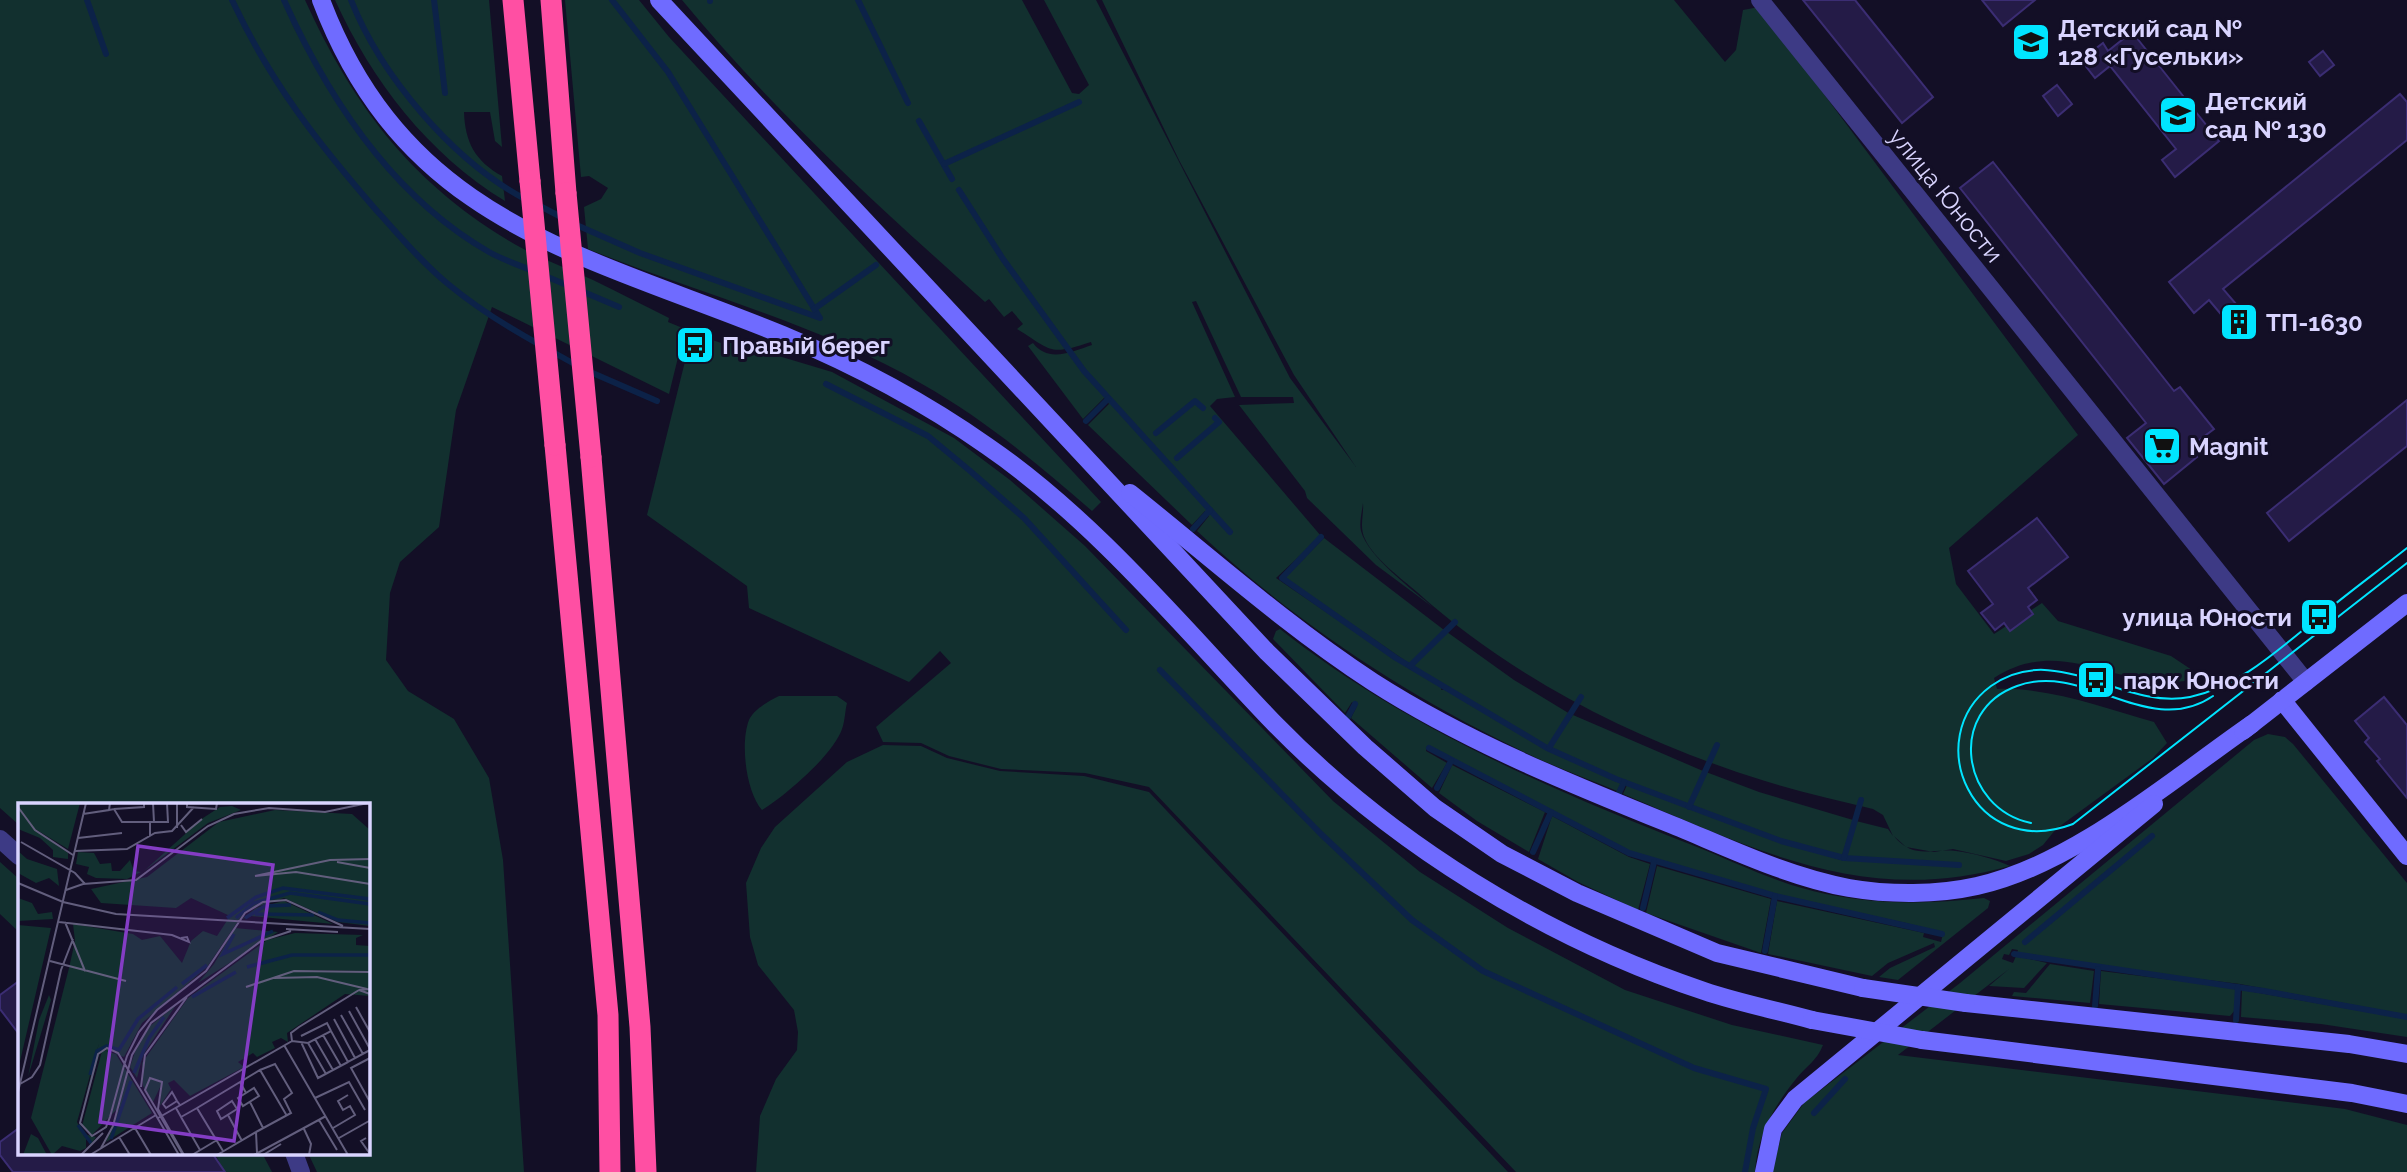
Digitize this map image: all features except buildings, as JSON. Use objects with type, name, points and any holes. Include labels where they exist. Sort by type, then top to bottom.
[{"type":"highway","points":[[513,0],[608,1015],[610,1172]]},
{"type":"highway","points":[[551,0],[640,1027],[646,1172]]},
{"type":"main road","points":[[321,0],[335,37],[363,85],[399,134],[450,183],[491,213],[587,261],[780,334],[858,368],[918,400],[992,449],[1073,516],[1318,764],[1437,860],[1588,944],[1707,992],[1812,1020],[1922,1040],[2352,1094],[2407,1104]]},
{"type":"main road","points":[[659,0],[1267,652],[1365,747],[1435,808],[1502,854],[1577,893],[1717,953],[1863,988],[1966,1003],[2349,1044],[2407,1054]]},
{"type":"main road","points":[[1080,452],[1307,635],[1375,683],[1462,732],[1554,775],[1777,868],[1848,887],[1876,891],[1952,890],[2018,873],[2068,852],[2252,724]]},
{"type":"main road","points":[[1764,1172],[1767,1147],[1773,1129],[1795,1099],[2252,724],[2407,603]]},
{"type":"main road","points":[[2282,701],[2407,856]]},
{"type":"street","name":"улица Юности","points":[[1760,0],[2306,681]]},
{"type":"street","points":[[0,839],[18,855]]},
{"type":"street","points":[[294,1154],[301,1172]]},
{"type":"green space","points":[[0,0],[305,0],[342,72],[363,105],[386,136],[440,191],[471,216],[516,245],[612,289],[685,329],[669,394],[492,307],[456,410],[439,527],[400,562],[390,593],[386,660],[408,691],[454,719],[489,778],[503,860],[524,1172],[317,1172],[308,1154],[369,1154],[369,803],[18,803],[18,824],[0,808]]},
{"type":"green space","points":[[335,0],[489,0],[502,147],[495,141],[490,112],[464,112],[473,150],[485,164],[502,176],[505,201],[451,161],[405,113],[366,59]]},
{"type":"green space","points":[[565,0],[639,0],[669,37],[1101,502],[1092,511],[989,427],[884,363],[801,327],[588,249],[584,207],[601,199],[608,188],[589,176],[581,177]]},
{"type":"green space","points":[[682,0],[1022,0],[1072,93],[1079,94],[1089,85],[1044,0],[1096,0],[1290,378],[1356,467],[1294,375],[1179,160],[1102,0],[1674,0],[1725,62],[1736,50],[1743,10],[1759,7],[2078,435],[1949,548],[1956,584],[1994,634],[2042,603],[2058,621],[2171,656],[2192,670],[2193,675],[2191,680],[2165,682],[2140,679],[2069,662],[2045,661],[2020,665],[1994,678],[1997,689],[2057,695],[2154,722],[2167,743],[2153,758],[2056,829],[2043,845],[2029,854],[2006,861],[1953,849],[1943,851],[1977,855],[2010,866],[1957,877],[1907,880],[1858,876],[1811,866],[1718,834],[1623,794],[1627,785],[1778,841],[1841,860],[1960,866],[1959,863],[1847,856],[1856,821],[1888,829],[1893,836],[1883,815],[1873,809],[1778,785],[1718,765],[1625,727],[1537,680],[1455,624],[1381,561],[1434,608],[1376,565],[1307,498],[1305,491],[1239,405],[1294,403],[1293,397],[1241,397],[1196,301],[1192,302],[1235,397],[1217,399],[1210,406],[1321,536],[1276,578],[1395,659],[1442,686],[1441,690],[1447,689],[1547,750],[1621,783],[1617,791],[1514,747],[1429,702],[1348,651],[1270,594],[1233,563],[1197,531],[1209,516],[1205,511],[1192,525],[1088,425],[1109,404],[1104,398],[1083,419],[1028,346],[1033,343],[1046,353],[1060,354],[1092,345],[1091,342],[1066,349],[1051,349],[1017,329],[1023,324],[1012,311],[1004,317],[989,299],[985,302],[905,230],[790,119]],"holes":[[[1363,503],[1363,534],[1380,559],[1365,541],[1360,528]]]},
{"type":"green space","points":[[692,333],[727,345],[729,341],[832,372],[954,438],[1010,480],[1085,546],[1333,801],[1420,872],[1508,928],[1625,990],[1732,1025],[1823,1045],[1774,1111],[1759,1146],[1755,1172],[1516,1172],[1149,787],[1085,773],[1001,769],[949,756],[921,743],[883,742],[876,727],[951,663],[940,651],[909,682],[749,608],[747,586],[647,515]]},
{"type":"green space","points":[[1324,538],[1444,630],[1410,664],[1285,578]]},
{"type":"green space","points":[[1280,629],[1327,664],[1376,695],[1478,752],[1584,801],[1758,872],[1792,885],[1846,898],[1905,902],[1984,898],[1990,901],[1988,908],[1898,980],[1879,977],[1890,968],[1935,947],[1934,943],[1888,963],[1872,976],[1768,954],[1777,901],[1924,933],[1923,937],[1941,942],[1943,934],[1906,923],[1775,895],[1630,851],[1427,746],[1426,751],[1447,763],[1432,788],[1351,718],[1357,706],[1352,702],[1345,713],[1273,639],[1276,631]]},
{"type":"green space","points":[[1447,632],[1514,680],[1570,714],[1548,747],[1412,666]]},
{"type":"green space","points":[[779,696],[837,696],[847,703],[842,729],[829,751],[795,785],[762,810],[748,780],[746,730],[754,712]]},
{"type":"green space","points":[[1573,715],[1703,771],[1688,805],[1617,778],[1551,748]]},
{"type":"green space","points":[[2268,734],[2285,737],[2293,744],[2407,883],[2407,1015],[2240,984],[2047,960],[2017,953],[2018,950],[2012,949],[2009,955],[2004,954],[2002,959],[2013,963],[2016,956],[2047,963],[2024,988],[1989,986],[2009,969],[1898,1055],[2345,1109],[2407,1125],[2407,1172],[1772,1172],[1782,1133],[1804,1103],[1960,983],[2254,740]],"holes":[[[2153,834],[2155,836],[2025,944],[2023,942]]]},
{"type":"green space","points":[[883,745],[921,746],[947,758],[1000,771],[1084,776],[1149,792],[1508,1172],[756,1172],[760,1116],[776,1079],[797,1050],[798,1032],[794,1010],[758,965],[750,937],[746,883],[761,848],[775,827],[847,762]]},
{"type":"green space","points":[[1452,765],[1545,812],[1529,852],[1477,821],[1439,793]]},
{"type":"green space","points":[[1706,772],[1759,792],[1853,820],[1842,856],[1782,839],[1691,806]]},
{"type":"green space","points":[[1552,816],[1629,857],[1650,864],[1638,910],[1578,882],[1538,859]]},
{"type":"green space","points":[[0,862],[18,878],[18,931],[0,914]]},
{"type":"green space","points":[[1657,866],[1771,899],[1761,953],[1646,913]]},
{"type":"green space","points":[[2050,964],[2094,971],[2090,1003],[2012,996],[2014,992],[2026,993]]},
{"type":"green space","points":[[2101,971],[2236,988],[2235,1010],[2230,1016],[2099,1004]]},
{"type":"green space","points":[[2242,990],[2407,1019],[2407,1037],[2321,1024],[2241,1017]]},
{"type":"green space","points":[[215,1154],[263,1154],[272,1172],[224,1172]]},
{"type":"waterway","points":[[87,0],[106,54]]},
{"type":"waterway","points":[[232,0],[279,85],[335,161],[377,211],[448,284],[494,317],[542,346]]},
{"type":"waterway","points":[[284,0],[321,73],[343,108],[394,174],[454,229],[494,255],[533,271]]},
{"type":"waterway","points":[[351,0],[381,58],[422,114],[472,163],[525,199]]},
{"type":"waterway","points":[[434,0],[445,93]]},
{"type":"waterway","points":[[572,223],[640,253],[820,318],[668,72],[612,0]]},
{"type":"waterway","points":[[858,0],[908,103]]},
{"type":"waterway","points":[[944,164],[1079,102]]},
{"type":"waterway","points":[[919,121],[952,179]]},
{"type":"waterway","points":[[959,190],[1003,259],[1084,371],[1230,532]]},
{"type":"waterway","points":[[538,205],[563,218]]},
{"type":"waterway","points":[[814,309],[876,265]]},
{"type":"waterway","points":[[543,275],[569,286]]},
{"type":"waterway","points":[[579,290],[619,307]]},
{"type":"waterway","points":[[551,351],[578,366]]},
{"type":"waterway","points":[[588,371],[657,401]]},
{"type":"waterway","points":[[826,384],[928,436],[1024,518],[1126,630]]},
{"type":"waterway","points":[[1086,421],[1108,399]]},
{"type":"waterway","points":[[1156,433],[1195,401],[1203,408]]},
{"type":"waterway","points":[[1177,458],[1219,422],[1215,418]]},
{"type":"waterway","points":[[1193,529],[1210,510]]},
{"type":"waterway","points":[[1321,537],[1282,578],[1396,658],[1547,748],[1616,779],[1781,841],[1844,858],[1959,865]]},
{"type":"waterway","points":[[1410,666],[1455,622]]},
{"type":"waterway","points":[[1160,670],[1321,834],[1412,920],[1483,971],[1694,1068],[1766,1089],[1753,1128],[1745,1172]]},
{"type":"waterway","points":[[1549,748],[1581,697]]},
{"type":"waterway","points":[[1348,717],[1355,704]]},
{"type":"waterway","points":[[1689,807],[1717,745]]},
{"type":"waterway","points":[[1429,748],[1629,853],[1775,896],[1942,934]]},
{"type":"waterway","points":[[1437,788],[1451,761]]},
{"type":"waterway","points":[[1619,793],[1624,782]]},
{"type":"waterway","points":[[1844,858],[1861,800]]},
{"type":"waterway","points":[[1533,852],[1551,812]]},
{"type":"waterway","points":[[2025,942],[2152,836]]},
{"type":"waterway","points":[[1643,908],[1654,862]]},
{"type":"waterway","points":[[1765,951],[1775,896]]},
{"type":"waterway","points":[[2014,954],[2264,991],[2407,1017]]},
{"type":"waterway","points":[[2095,1006],[2098,969]]},
{"type":"waterway","points":[[2236,1020],[2238,987]]},
{"type":"waterway","points":[[1814,1113],[1845,1079]]},
{"type":"tram line","points":[[2407,548],[2259,664],[2209,692],[2165,699],[2140,695],[2065,673],[2040,670],[2015,674],[1991,686],[1970,708],[1960,735],[1959,763],[1968,789],[1984,811],[2008,826],[2038,831],[2073,824],[2407,563]]},
{"type":"tram line","points":[[2031,823],[2007,814],[1989,799],[1977,780],[1972,758],[1972,736],[1980,716],[1995,698],[2017,686],[2042,681],[2067,683],[2141,706],[2165,709],[2189,707],[2213,696]]},
{"type":"place","name":"Детский сад № 128 «Гусельки»","points":[[2031,42]]},
{"type":"place","name":"Детский сад № 130","points":[[2178,115]]},
{"type":"place","name":"ТП-1630","points":[[2239,322]]},
{"type":"place","name":"Правый берег","points":[[695,345]]},
{"type":"place","name":"Magnit","points":[[2162,446]]},
{"type":"place","name":"улица Юности","points":[[2319,617]]},
{"type":"place","name":"парк Юности","points":[[2096,680]]}]
